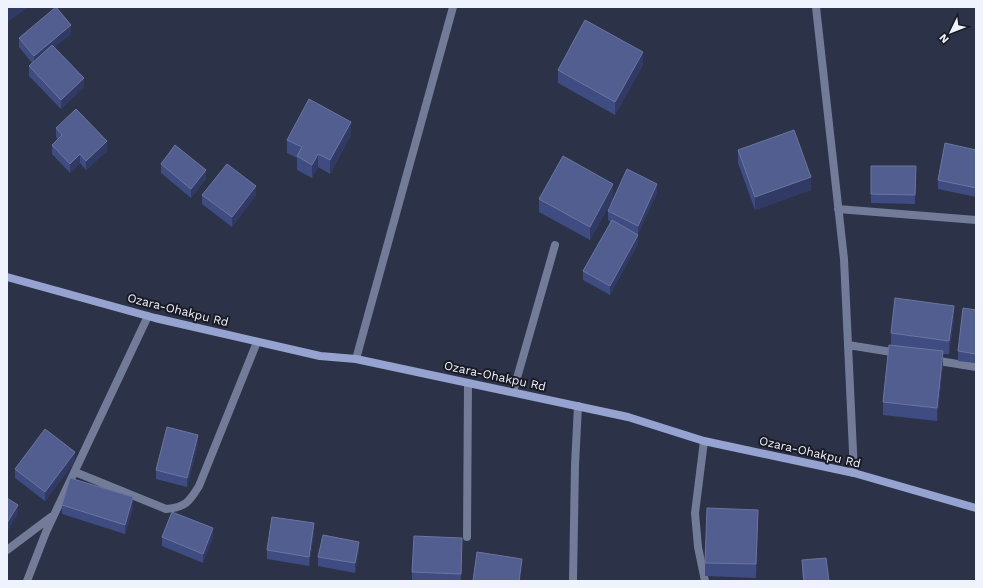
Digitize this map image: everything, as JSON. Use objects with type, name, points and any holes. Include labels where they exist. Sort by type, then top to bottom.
[{"type":"main road","name":"Ozara-Ohakpu Rd","points":[[7,277],[148,316],[257,342],[320,356],[356,359],[628,417],[704,440],[854,473],[976,508]]},
{"type":"street","points":[[356,359],[453,7]]},
{"type":"street","points":[[816,7],[844,260],[854,473]]},
{"type":"street","points":[[838,209],[976,220]]},
{"type":"street","points":[[513,392],[555,245]]},
{"type":"street","points":[[28,581],[54,516],[148,316]]},
{"type":"street","points":[[75,472],[166,509],[180,508],[192,498],[199,486],[257,342]]},
{"type":"street","points":[[848,345],[910,355]]},
{"type":"street","points":[[925,358],[976,367]]},
{"type":"street","points":[[467,537],[468,383]]},
{"type":"street","points":[[573,581],[575,465],[578,406]]},
{"type":"street","points":[[704,440],[696,513],[698,547],[704,581]]},
{"type":"street","points":[[7,550],[54,516]]},
{"type":"building","points":[[56,7],[71,25],[34,56],[19,38]]},
{"type":"building","points":[[585,20],[643,52],[615,102],[558,70]]},
{"type":"building","points":[[52,45],[84,78],[61,100],[29,66]]},
{"type":"building","points":[[309,99],[351,122],[330,160],[318,154],[312,165],[297,156],[302,147],[287,140]]},
{"type":"building","points":[[76,109],[107,141],[86,161],[80,154],[70,164],[52,145],[62,135],[56,128]]},
{"type":"building","points":[[794,130],[811,177],[755,197],[738,150]]},
{"type":"building","points":[[945,143],[976,150],[976,188],[938,180]]},
{"type":"building","points":[[175,145],[206,170],[191,189],[161,164]]},
{"type":"building","points":[[563,156],[613,184],[590,227],[539,199]]},
{"type":"building","points":[[227,164],[256,186],[232,217],[202,195]]},
{"type":"building","points":[[871,166],[916,166],[915,195],[871,194]]},
{"type":"building","points":[[627,169],[657,184],[638,226],[608,211]]},
{"type":"building","points":[[612,220],[638,235],[610,286],[583,271]]},
{"type":"building","points":[[895,298],[954,306],[949,341],[891,333]]},
{"type":"building","points":[[963,308],[976,310],[976,354],[958,351]]},
{"type":"building","points":[[889,345],[943,351],[937,408],[883,402]]},
{"type":"building","points":[[167,427],[198,435],[187,478],[156,470]]},
{"type":"building","points":[[45,429],[75,452],[45,492],[15,469]]},
{"type":"building","points":[[70,478],[133,497],[125,525],[62,505]]},
{"type":"building","points":[[7,498],[18,505],[7,523]]},
{"type":"building","points":[[707,508],[758,510],[756,564],[705,563]]},
{"type":"building","points":[[172,512],[213,528],[203,554],[162,537]]},
{"type":"building","points":[[272,517],[314,523],[309,557],[267,550]]},
{"type":"building","points":[[323,535],[359,542],[355,563],[318,557]]},
{"type":"building","points":[[414,536],[462,538],[461,574],[412,572]]},
{"type":"building","points":[[477,552],[522,559],[519,581],[473,581]]},
{"type":"building","points":[[826,558],[829,581],[804,581],[802,560]]}]
